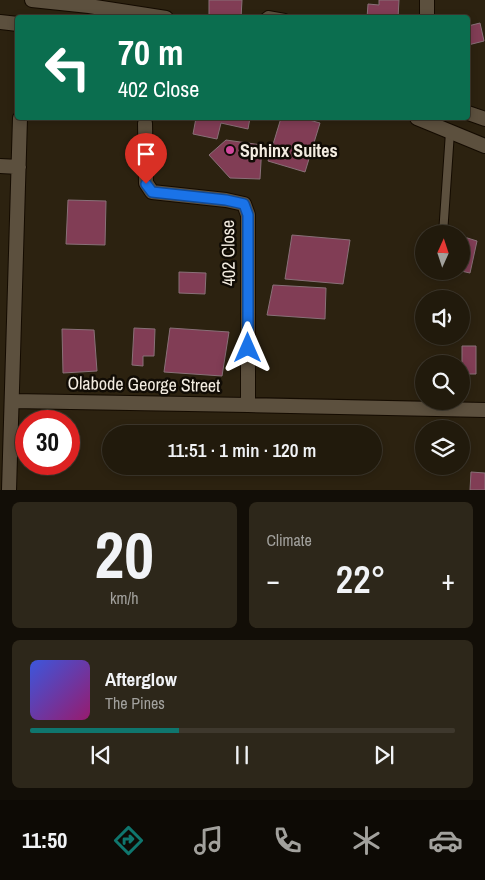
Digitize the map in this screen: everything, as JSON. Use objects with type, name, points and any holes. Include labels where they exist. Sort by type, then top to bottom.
[{"type":"street","points":[[32,0],[146,15]]},
{"type":"street","points":[[427,0],[427,15]]},
{"type":"street","points":[[0,22],[15,24]]},
{"type":"street","points":[[470,114],[485,119]]},
{"type":"street","points":[[9,490],[20,120]]},
{"type":"street","points":[[422,120],[485,146]]},
{"type":"street","name":"402 Close","points":[[145,123],[146,184],[152,192],[226,200],[244,204],[248,215],[248,405]]},
{"type":"street","points":[[0,166],[18,167]]},
{"type":"street","name":"Olabode George Street","points":[[12,401],[485,410]]},
{"type":"lane","points":[[444,225],[450,132]]},
{"type":"building","points":[[209,0],[242,0],[241,15],[209,15]]},
{"type":"building","points":[[379,0],[399,0],[398,15],[367,15],[368,4],[379,5]]},
{"type":"building","points":[[480,23],[484,41],[470,44],[470,26]]},
{"type":"building","points":[[196,120],[250,120],[248,129],[221,123],[217,139],[193,134]]},
{"type":"building","points":[[280,120],[309,120],[320,123],[305,172],[268,161]]},
{"type":"building","points":[[226,140],[262,145],[260,179],[230,178],[209,155]]},
{"type":"building","points":[[68,200],[106,201],[105,245],[66,244]]},
{"type":"building","points":[[292,235],[350,240],[343,284],[285,279]]},
{"type":"building","points":[[470,239],[477,241],[470,273]]},
{"type":"building","points":[[179,272],[206,273],[205,294],[179,293]]},
{"type":"building","points":[[273,285],[326,288],[325,319],[267,315]]},
{"type":"building","points":[[134,328],[155,329],[154,356],[143,356],[143,366],[132,365]]},
{"type":"building","points":[[170,328],[229,332],[222,376],[164,372]]},
{"type":"building","points":[[62,329],[94,330],[97,371],[63,373]]},
{"type":"building","points":[[462,346],[476,346],[476,374],[470,374],[470,355],[462,355]]},
{"type":"building","points":[[471,472],[485,473],[485,490],[470,490]]},
{"type":"place","name":"Sphinx Suites","points":[[230,150]]},
{"type":"route","points":[[146,184],[152,192],[226,200],[244,204],[248,215],[248,348]]}]
